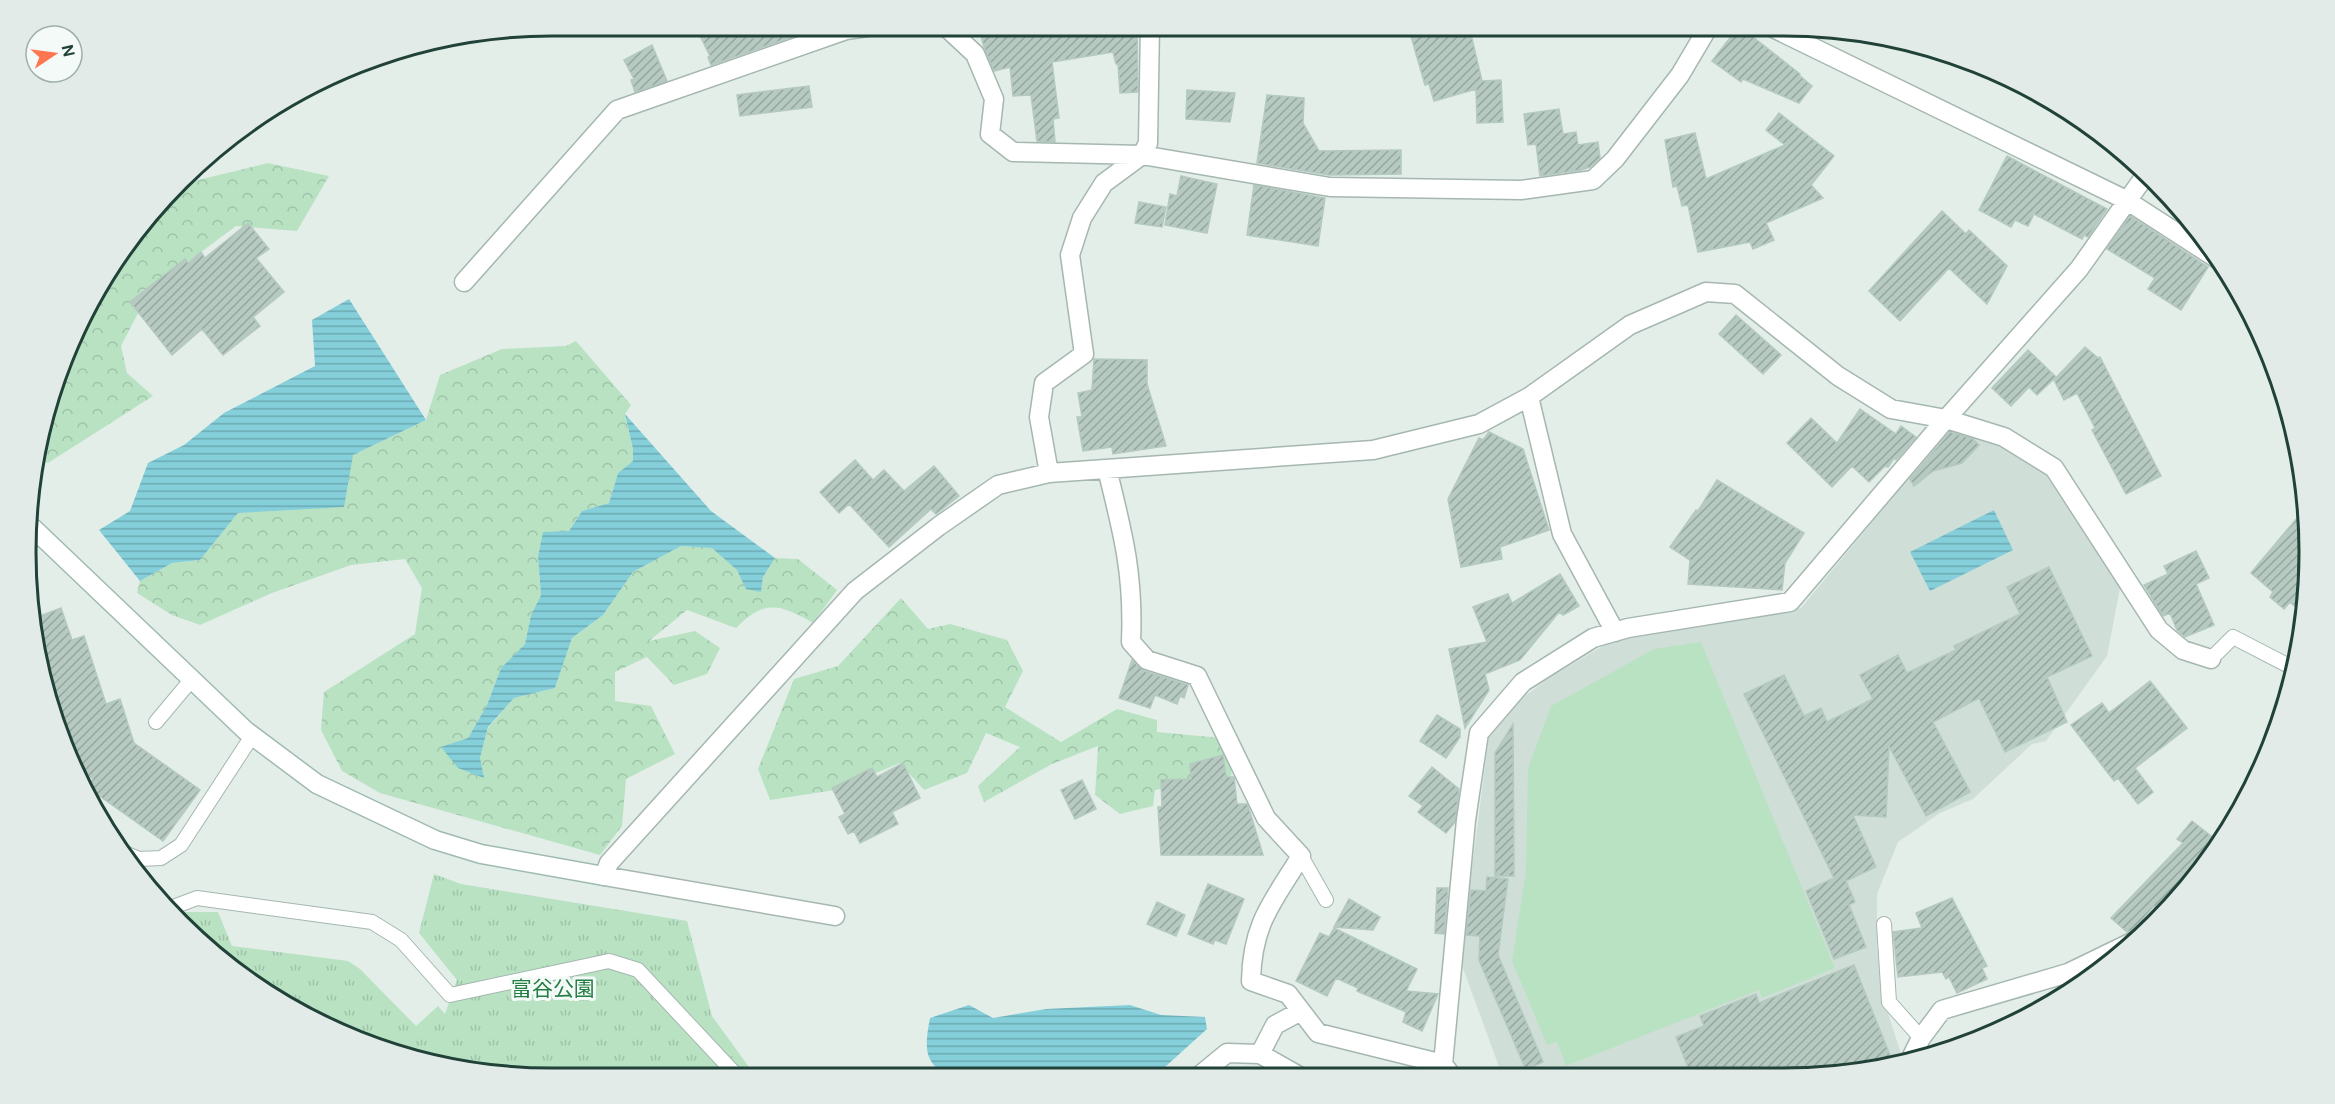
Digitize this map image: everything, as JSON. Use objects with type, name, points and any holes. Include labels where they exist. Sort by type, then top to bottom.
[{"type":"street","points":[[464,282],[617,110],[829,36]]},
{"type":"street","points":[[953,36],[975,54],[994,99],[990,134],[1013,152],[1142,155],[1330,187],[1521,190],[1593,180],[1616,159],[1680,75],[1703,36]]},
{"type":"street","points":[[1049,473],[1039,417],[1044,383],[1084,354],[1070,255],[1082,218],[1104,183],[1142,155],[1148,143],[1150,36]]},
{"type":"street","points":[[1790,36],[2126,200],[2199,247]]},
{"type":"street","points":[[1447,1068],[1466,820],[1479,733],[1523,682],[1593,638],[1615,632],[1790,602],[1946,419],[2079,269],[2141,180]]},
{"type":"street","points":[[604,876],[609,863],[855,591],[939,526],[998,485],[1049,473],[1373,450],[1479,424],[1529,397],[1630,325],[1706,292],[1735,294],[1838,376],[1891,408],[1946,419],[2004,437],[2054,468],[2159,630],[2183,650],[2211,659]]},
{"type":"street","points":[[1529,397],[1562,534],[1615,632]]},
{"type":"street","points":[[1107,469],[1127,549],[1133,600],[1131,642],[1147,660],[1197,676],[1266,818],[1301,856],[1260,922],[1252,952],[1251,981],[1287,994],[1318,1033],[1440,1068]]},
{"type":"street","points":[[37,531],[252,736],[317,784],[435,840],[481,854],[835,916]]},
{"type":"street","points":[[1915,1051],[1942,1010],[2068,973],[2103,956]]},
{"type":"street","points":[[1260,1054],[1275,1025],[1301,1011]]},
{"type":"street","points":[[1209,1068],[1227,1053],[1260,1054],[1285,1068]]},
{"type":"lane","points":[[2211,659],[2233,637],[2286,664]]},
{"type":"lane","points":[[156,722],[192,679]]},
{"type":"lane","points":[[137,858],[161,858],[182,845],[252,736]]},
{"type":"lane","points":[[1301,856],[1326,900]]},
{"type":"lane","points":[[177,906],[197,898],[372,922],[401,940],[450,995],[609,961],[638,970],[730,1068]]},
{"type":"lane","points":[[1884,924],[1889,1002],[1921,1038]]},
{"type":"shaded area","points":[[1955,422],[1977,438],[2025,456],[2045,474],[2120,588],[2107,656],[2046,741],[2032,744],[1973,799],[1940,813],[1898,842],[1877,894],[1877,946],[1888,1013],[1901,1054],[1850,1064],[1817,1067],[1499,1068],[1460,960],[1489,736],[1507,710],[1546,680],[1621,635],[1801,608]]},
{"type":"green space","points":[[268,163],[329,176],[297,231],[236,226],[150,290],[121,346],[127,373],[153,396],[48,463],[44,462],[63,386],[89,324],[123,265],[164,212],[193,181]]},
{"type":"green space","points":[[576,341],[631,405],[625,414],[633,449],[633,461],[618,473],[609,503],[582,511],[569,531],[538,557],[541,595],[531,615],[525,644],[501,668],[487,705],[468,738],[480,758],[488,728],[514,698],[555,688],[572,638],[603,615],[633,572],[681,546],[712,547],[761,592],[763,577],[775,558],[798,559],[837,590],[813,623],[791,612],[773,607],[756,612],[736,628],[687,610],[649,641],[695,631],[720,648],[707,674],[674,685],[647,657],[615,672],[615,701],[651,706],[675,754],[626,779],[622,826],[600,855],[380,793],[342,771],[321,730],[324,692],[415,634],[422,588],[405,559],[351,565],[272,593],[200,625],[172,615],[137,593],[140,581],[172,563],[200,560],[238,513],[283,509],[353,455],[426,420],[440,375],[502,349],[566,346]]},
{"type":"green space","points":[[901,598],[928,629],[950,624],[1007,640],[1023,671],[1005,707],[1061,742],[1117,709],[1157,720],[1157,732],[1221,738],[1232,761],[1231,778],[1155,790],[1153,806],[1120,814],[1095,795],[1098,746],[1052,764],[984,802],[978,786],[1020,747],[986,733],[967,773],[924,790],[900,763],[835,790],[770,800],[758,769],[794,679],[838,666]]},
{"type":"green space","points":[[1701,642],[1835,968],[1762,998],[1759,990],[1566,1066],[1557,1042],[1547,1045],[1512,961],[1526,871],[1528,768],[1551,706],[1654,649]]},
{"type":"green space","name":"富谷公園","points":[[434,874],[461,884],[687,921],[712,1016],[750,1068],[518,1067],[485,1064],[418,1050],[355,1029],[294,999],[238,961],[184,913],[218,912],[232,946],[348,961],[360,969],[416,1026],[438,1006],[445,1014],[457,980],[419,933]]},
{"type":"water","points":[[349,299],[426,420],[353,455],[344,507],[238,513],[200,560],[172,563],[140,581],[99,530],[130,511],[148,463],[184,445],[224,413],[315,366],[312,320]]},
{"type":"water","points":[[625,414],[711,511],[775,558],[763,577],[761,592],[746,589],[737,570],[712,548],[681,546],[633,572],[603,615],[572,638],[555,688],[514,698],[488,727],[480,758],[484,778],[458,768],[441,747],[468,738],[487,705],[501,668],[525,644],[531,615],[541,595],[538,557],[543,532],[569,531],[582,511],[609,503],[618,473],[633,461],[633,449]]},
{"type":"water","points":[[1994,510],[2013,550],[1930,591],[1910,552]]},
{"type":"water","points":[[969,1005],[993,1018],[1046,1009],[1130,1005],[1161,1015],[1205,1017],[1207,1029],[1164,1068],[937,1068],[930,1060],[928,1053],[927,1037],[930,1018]]},
{"type":"building","points":[[700,36],[792,37],[711,65],[708,57],[710,56]]},
{"type":"building","points":[[981,36],[1137,36],[1138,92],[1120,93],[1118,64],[1116,64],[1113,52],[1052,62],[1059,118],[1053,119],[1055,142],[1037,141],[1031,95],[1013,96],[1010,67],[994,71]]},
{"type":"building","points":[[1411,36],[1471,36],[1482,81],[1501,80],[1503,122],[1477,123],[1476,89],[1434,101],[1429,84],[1425,85]]},
{"type":"building","points":[[1731,36],[1752,36],[1812,86],[1799,103],[1743,79],[1741,82],[1712,61]]},
{"type":"building","points":[[652,45],[667,81],[635,92],[631,80],[634,79],[624,60]]},
{"type":"building","points":[[809,86],[812,107],[740,116],[737,95]]},
{"type":"building","points":[[1187,90],[1235,93],[1230,122],[1186,119]]},
{"type":"building","points":[[1267,95],[1304,98],[1303,123],[1319,151],[1401,150],[1401,174],[1329,175],[1257,163]]},
{"type":"building","points":[[1559,109],[1563,134],[1576,132],[1578,145],[1598,142],[1600,158],[1590,167],[1581,170],[1540,176],[1536,144],[1528,145],[1524,114]]},
{"type":"building","points":[[1779,113],[1834,156],[1811,185],[1823,198],[1766,223],[1774,240],[1753,249],[1750,242],[1698,252],[1688,205],[1682,206],[1677,186],[1673,187],[1665,140],[1695,133],[1706,179],[1785,145],[1766,130]]},
{"type":"building","points":[[2007,156],[2107,209],[2088,237],[2084,235],[2082,239],[2034,214],[2028,226],[2015,220],[2011,227],[1979,210]]},
{"type":"building","points":[[1181,176],[1217,184],[1207,233],[1165,225],[1170,194],[1177,196]]},
{"type":"building","points":[[1254,185],[1325,198],[1318,246],[1247,235]]},
{"type":"building","points":[[1139,202],[1166,207],[1162,227],[1135,223]]},
{"type":"building","points":[[1942,211],[1966,234],[1969,230],[2007,266],[1987,304],[1949,268],[1900,321],[1869,291]]},
{"type":"building","points":[[2130,216],[2208,267],[2181,310],[2148,289],[2155,278],[2107,249]]},
{"type":"building","points":[[248,223],[269,249],[256,258],[284,292],[253,317],[260,326],[223,355],[202,329],[172,355],[130,302],[185,259],[188,263],[201,252],[205,258]]},
{"type":"building","points":[[1736,315],[1781,355],[1763,374],[1719,334]]},
{"type":"building","points":[[2085,347],[2098,358],[2100,357],[2161,476],[2126,494],[2092,430],[2095,428],[2077,393],[2064,400],[2054,380]]},
{"type":"building","points":[[2028,350],[2056,377],[2037,395],[2029,387],[2011,406],[1992,388]]},
{"type":"building","points":[[1094,359],[1147,360],[1147,384],[1166,446],[1113,454],[1112,447],[1083,451],[1077,417],[1082,417],[1078,393],[1092,390]]},
{"type":"building","points":[[1860,409],[1896,434],[1901,426],[1916,437],[1896,460],[1894,458],[1888,467],[1885,466],[1869,482],[1852,466],[1832,487],[1787,443],[1811,418],[1837,443]]},
{"type":"building","points":[[1489,432],[1523,449],[1549,530],[1500,547],[1502,559],[1461,567],[1448,499],[1479,438],[1483,440]]},
{"type":"building","points":[[1950,432],[1973,439],[1979,445],[1962,463],[1933,471],[1914,486],[1910,479]]},
{"type":"building","points":[[855,460],[873,480],[884,470],[904,491],[934,466],[959,496],[936,514],[931,509],[889,547],[849,504],[839,513],[820,492]]},
{"type":"building","points":[[1717,480],[1804,533],[1785,563],[1782,590],[1688,584],[1690,560],[1670,547],[1696,510],[1698,511]]},
{"type":"building","points":[[2297,518],[2299,552],[2296,608],[2290,602],[2284,609],[2270,597],[2273,592],[2251,573]]},
{"type":"building","points":[[2196,551],[2209,578],[2196,584],[2214,625],[2185,637],[2177,630],[2170,613],[2163,616],[2144,585],[2168,574],[2164,566]]},
{"type":"building","points":[[2049,567],[2092,656],[2047,677],[2067,722],[2005,752],[1979,698],[1933,722],[1970,792],[1926,816],[1889,746],[1886,817],[1853,815],[1876,867],[1846,881],[1855,902],[1849,905],[1866,947],[1834,959],[1806,891],[1834,878],[1744,694],[1784,675],[1804,716],[1821,708],[1827,722],[1873,699],[1860,675],[1898,655],[1907,673],[1956,650],[1954,646],[2020,614],[2007,587]]},
{"type":"building","points":[[1560,574],[1579,606],[1563,615],[1559,612],[1520,660],[1485,674],[1489,690],[1465,728],[1449,649],[1487,642],[1473,607],[1508,594],[1512,603]]},
{"type":"building","points":[[61,608],[72,640],[84,636],[106,704],[120,699],[134,743],[200,790],[163,841],[96,794],[90,783],[93,779],[87,775],[63,718],[46,653],[40,616]]},
{"type":"building","points":[[1132,660],[1144,671],[1188,685],[1184,698],[1180,696],[1177,704],[1155,695],[1150,708],[1119,698]]},
{"type":"building","points":[[2150,681],[2187,728],[2135,768],[2153,792],[2138,804],[2118,778],[2114,781],[2071,725],[2102,703],[2109,713]]},
{"type":"building","points":[[1437,715],[1460,729],[1460,737],[1446,758],[1420,741]]},
{"type":"building","points":[[1513,724],[1514,876],[1495,876],[1495,753]]},
{"type":"building","points":[[1223,755],[1226,777],[1234,777],[1237,804],[1247,804],[1263,855],[1161,855],[1158,807],[1162,807],[1161,780],[1191,779],[1190,764]]},
{"type":"building","points":[[903,763],[920,798],[892,812],[898,824],[860,843],[854,831],[848,834],[839,817],[845,814],[832,788],[872,768],[877,777]]},
{"type":"building","points":[[1432,767],[1459,789],[1455,822],[1446,833],[1418,812],[1423,806],[1409,796]]},
{"type":"building","points":[[1082,780],[1096,809],[1075,819],[1061,790]]},
{"type":"building","points":[[2192,821],[2213,837],[2171,892],[2156,908],[2154,906],[2133,931],[2127,932],[2111,918],[2183,843],[2177,839]]},
{"type":"building","points":[[1487,877],[1508,879],[1498,955],[1543,1062],[1530,1068],[1525,1068],[1479,960],[1480,936],[1466,935],[1471,890],[1486,891]]},
{"type":"building","points":[[1208,884],[1244,899],[1226,944],[1215,940],[1213,944],[1188,934]]},
{"type":"building","points":[[1437,888],[1448,888],[1444,934],[1435,933]]},
{"type":"building","points":[[1952,898],[1987,966],[1982,968],[1987,979],[1957,993],[1949,977],[1946,979],[1942,972],[1898,977],[1893,932],[1922,928],[1916,913]]},
{"type":"building","points":[[1349,899],[1380,917],[1373,930],[1334,927]]},
{"type":"building","points":[[1157,902],[1185,915],[1176,936],[1147,924]]},
{"type":"building","points":[[1334,928],[1417,969],[1406,991],[1438,994],[1422,1031],[1403,1022],[1406,1012],[1357,991],[1358,988],[1336,978],[1327,996],[1296,981],[1320,933],[1329,937]]},
{"type":"building","points":[[1854,965],[1890,1056],[1817,1067],[1688,1068],[1676,1037],[1704,1026],[1700,1016],[1756,994],[1759,1003]]}]
